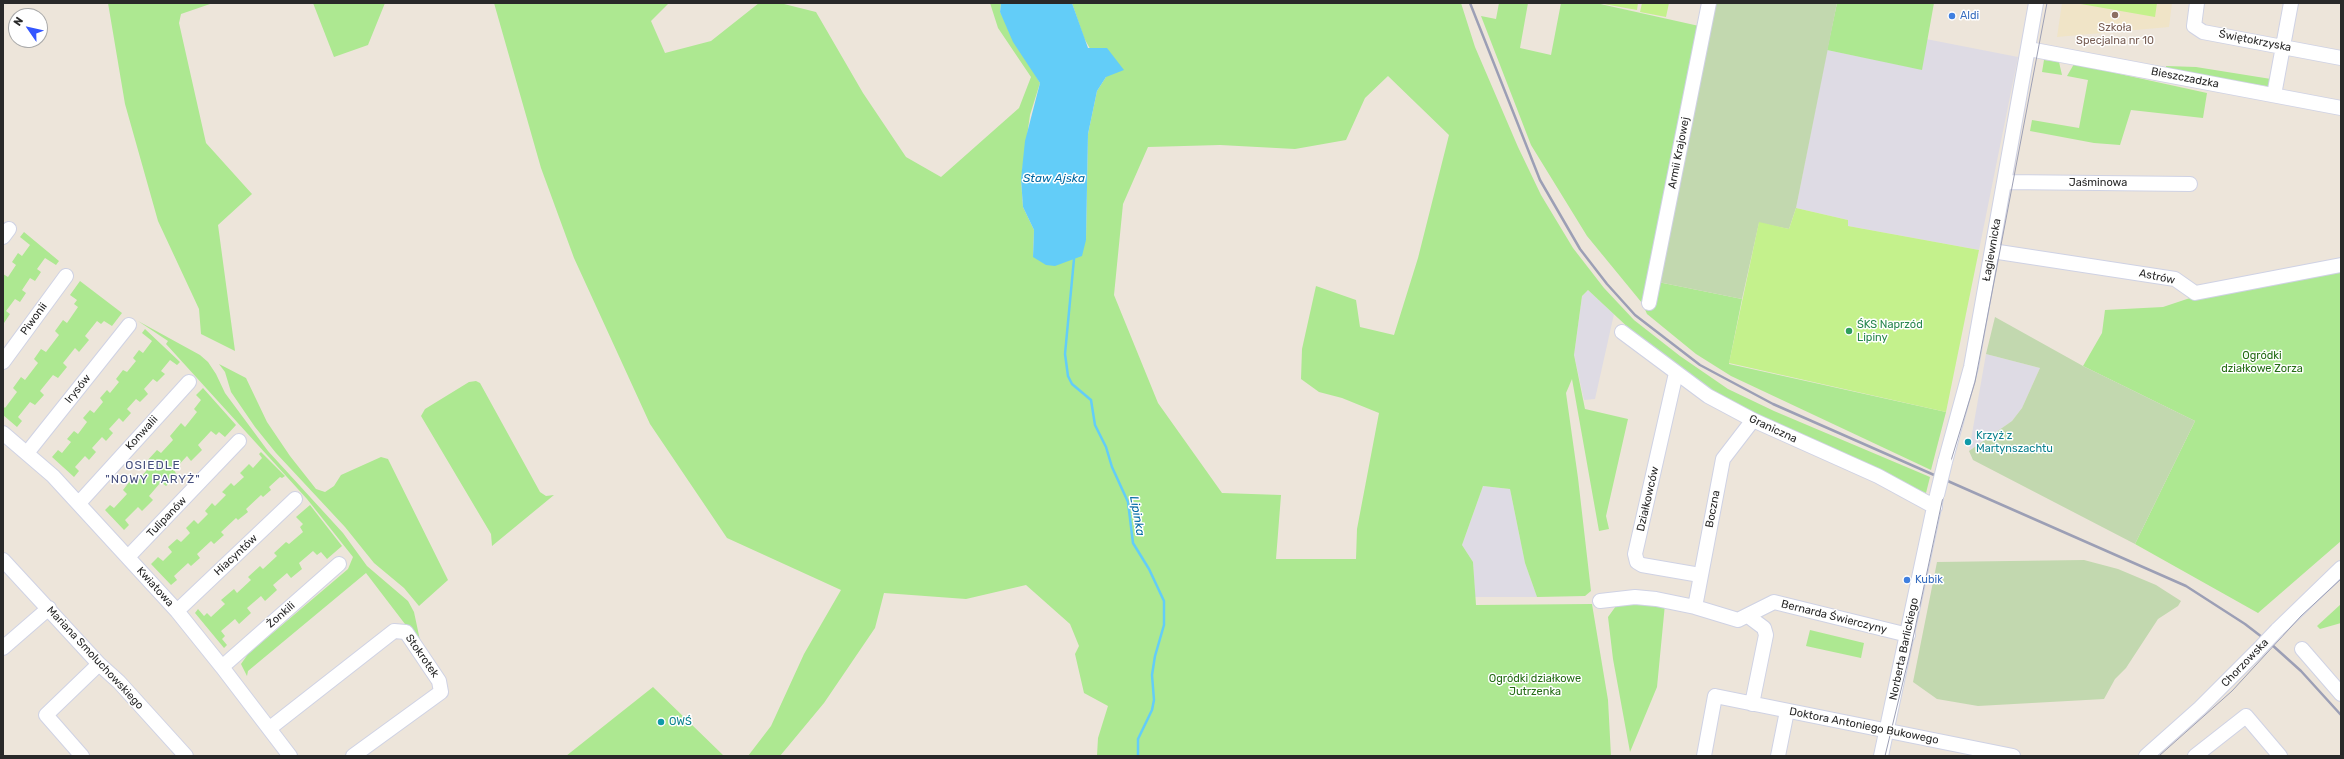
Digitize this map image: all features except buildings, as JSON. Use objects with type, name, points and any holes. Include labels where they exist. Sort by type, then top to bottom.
[{"type":"street","name":"Armii Krajowej","points":[[1649,303],[1709,3]]},
{"type":"street","name":"Łagiewnicka","points":[[1936,501],[1971,367],[2036,3]]},
{"type":"street","name":"Świętokrzyska","points":[[2197,3],[2194,26],[2198,30],[2341,58]]},
{"type":"street","points":[[2274,95],[2291,3]]},
{"type":"street","name":"Bieszczadzka","points":[[2029,49],[2341,108]]},
{"type":"street","name":"Jaśminowa","points":[[2005,182],[2190,184]]},
{"type":"street","name":"Astrów","points":[[1992,251],[2175,279],[2195,292],[2341,265]]},
{"type":"street","name":"Piwonii","points":[[3,362],[66,276]]},
{"type":"street","name":"Irysów","points":[[27,453],[129,325]]},
{"type":"street","name":"Graniczna","points":[[1622,332],[1708,396],[1754,420],[1936,501]]},
{"type":"street","name":"Działkowców","points":[[1676,373],[1635,554],[1637,562],[1642,565],[1700,575]]},
{"type":"street","name":"Konwalii","points":[[79,503],[189,382]]},
{"type":"street","name":"Boczna","points":[[1695,607],[1723,460],[1754,420]]},
{"type":"street","name":"Kwiatowa","points":[[3,433],[53,476],[177,611],[270,728],[290,756]]},
{"type":"street","name":"Tulipanów","points":[[128,557],[239,442]]},
{"type":"street","name":"Hiacyntów","points":[[177,611],[295,499]]},
{"type":"street","name":"Norberta Barlickiego","points":[[1881,756],[1936,501]]},
{"type":"street","name":"Mariana Smoluchowskiego","points":[[3,560],[99,664],[119,682],[186,756]]},
{"type":"street","name":"Żonkili","points":[[222,667],[339,564]]},
{"type":"street","name":"Chorzowska","points":[[2146,756],[2200,708],[2341,568]]},
{"type":"street","name":"Bernarda Świerczyny","points":[[1600,601],[1635,597],[1656,599],[1695,607],[1738,620],[1774,602],[1908,635]]},
{"type":"street","points":[[3,648],[48,608]]},
{"type":"street","points":[[1748,616],[1764,628],[1766,635],[1752,704]]},
{"type":"street","name":"Stokrotek","points":[[270,728],[394,631],[406,632],[439,681],[441,692],[353,756]]},
{"type":"street","points":[[2302,649],[2341,694]]},
{"type":"street","points":[[82,756],[46,715],[99,664]]},
{"type":"street","name":"Doktora Antoniego Bukowego","points":[[1704,756],[1715,696],[2014,756]]},
{"type":"street","points":[[1778,756],[1787,711]]},
{"type":"street","points":[[2195,756],[2246,716],[2280,756]]},
{"type":"shaded area","name":"Szkoła Specjalna nr 10","points":[[2062,3],[2172,3],[2169,27],[2057,37]]},
{"type":"shaded area","points":[[1926,39],[2018,57],[1979,250],[1848,226],[1848,220],[1796,208],[1827,50],[1921,69]]},
{"type":"shaded area","points":[[1588,290],[1614,314],[1595,399],[1584,400],[1574,355],[1582,296]]},
{"type":"shaded area","points":[[1986,354],[2040,368],[2022,408],[2012,421],[1969,451]]},
{"type":"shaded area","points":[[1483,486],[1510,489],[1525,563],[1537,597],[1475,597],[1473,562],[1462,545]]},
{"type":"green space","points":[[108,3],[213,3],[181,14],[179,23],[206,143],[252,194],[218,225],[235,351],[201,334],[199,309],[158,221],[125,104]]},
{"type":"green space","points":[[313,3],[385,3],[368,45],[334,57]]},
{"type":"green space","name":"Ogródki działkowe Jutrzenka","points":[[494,3],[669,3],[651,21],[665,53],[711,41],[759,3],[780,3],[816,12],[863,93],[906,157],[941,177],[1019,108],[1031,77],[998,28],[990,3],[1001,3],[1000,12],[1040,83],[1030,115],[1021,179],[1023,207],[1034,230],[1033,257],[1086,240],[1088,134],[1097,91],[1106,77],[1084,38],[1072,3],[1461,3],[1475,47],[1518,147],[1541,195],[1573,248],[1604,288],[1634,320],[1680,356],[1728,389],[1774,411],[1930,477],[1926,493],[1778,428],[1701,388],[1648,346],[1588,290],[1582,296],[1574,355],[1585,409],[1628,419],[1606,516],[1609,529],[1599,531],[1572,379],[1566,393],[1578,478],[1591,591],[1585,596],[1537,597],[1525,563],[1510,489],[1483,486],[1462,545],[1473,562],[1476,605],[1592,604],[1608,700],[1611,756],[1097,756],[1098,738],[1108,706],[1084,693],[1075,654],[1079,646],[1070,624],[1026,585],[966,599],[884,593],[875,628],[824,703],[780,756],[748,756],[771,726],[804,654],[841,590],[727,538],[650,424],[574,258],[541,168]],"holes":[[[1388,76],[1449,135],[1418,258],[1394,335],[1360,327],[1356,300],[1316,286],[1302,349],[1301,379],[1319,392],[1342,398],[1379,413],[1357,529],[1356,559],[1276,559],[1281,495],[1222,493],[1158,403],[1114,295],[1123,204],[1148,147],[1220,145],[1295,149],[1346,140],[1365,98]]]},
{"type":"green space","points":[[1499,3],[1528,3],[1520,48],[1551,55],[1561,3],[1596,3],[1699,26],[1658,282],[1742,299],[1729,364],[1946,412],[1931,470],[1731,376],[1696,354],[1647,314],[1642,303],[1587,236],[1531,145],[1481,16],[1496,19]]},
{"type":"green space","points":[[1598,3],[1638,3],[1637,10]]},
{"type":"green space","points":[[1642,3],[1669,3],[1666,17],[1640,12]]},
{"type":"green space","points":[[1716,3],[1837,3],[1796,208],[1789,229],[1759,223],[1742,299],[1658,282]]},
{"type":"green space","points":[[1837,3],[1934,3],[1922,70],[1827,50]]},
{"type":"green space","points":[[2075,3],[2157,3],[2155,17]]},
{"type":"green space","points":[[2044,60],[2059,62],[2062,75],[2042,72]]},
{"type":"green space","points":[[2074,64],[2207,93],[2203,118],[2131,110],[2120,145],[2094,143],[2030,131],[2032,120],[2079,128],[2088,80],[2067,76]]},
{"type":"green space","points":[[2166,66],[2196,67],[2271,79],[2270,86],[2173,70],[2166,68]]},
{"type":"green space","name":"ŚKS Naprzód Lipiny","points":[[1796,208],[1848,220],[1848,226],[1979,250],[1946,412],[1729,363],[1759,222],[1789,229]]},
{"type":"green space","points":[[24,232],[59,261],[56,265],[45,258],[37,269],[41,272],[35,281],[30,278],[22,290],[26,293],[20,302],[15,299],[6,311],[10,314],[4,323],[3,274],[8,277],[16,265],[12,262],[18,253],[22,256],[30,245],[20,237]]},
{"type":"green space","name":"Ogródki działkowe Zorza","points":[[2341,271],[2341,541],[2258,613],[2135,544],[2195,421],[2083,366],[2102,333],[2105,310],[2163,307],[2214,290]]},
{"type":"green space","points":[[80,281],[122,313],[112,326],[104,321],[101,324],[97,321],[85,336],[89,340],[79,352],[75,348],[63,363],[67,367],[58,378],[53,375],[40,391],[44,395],[35,405],[30,402],[18,417],[22,421],[17,427],[3,415],[3,406],[5,408],[17,392],[13,388],[21,377],[25,380],[38,363],[34,359],[41,349],[46,352],[59,335],[55,331],[63,320],[67,323],[78,307],[74,304],[77,300],[70,295]]},
{"type":"green space","points":[[1995,317],[2083,366],[2195,421],[2135,544],[1973,460],[1969,451],[2012,421],[2022,408],[2040,368],[1986,354]]},
{"type":"green space","points":[[138,321],[200,355],[208,362],[216,374],[225,393],[268,451],[343,533],[367,566],[408,601],[414,612],[421,645],[366,573],[248,671],[247,676],[241,664],[248,654],[348,569],[353,557],[307,499],[166,344],[168,341]]},
{"type":"green space","points":[[145,329],[180,362],[177,365],[170,360],[161,371],[165,374],[157,382],[153,379],[144,389],[148,394],[140,402],[136,399],[127,409],[131,413],[123,422],[119,418],[109,429],[113,433],[106,441],[102,437],[92,448],[96,452],[89,460],[85,456],[75,467],[79,471],[74,477],[52,457],[58,450],[62,453],[71,442],[67,439],[74,431],[78,434],[87,422],[83,418],[90,410],[94,413],[103,402],[100,398],[107,390],[110,393],[119,382],[116,379],[123,370],[127,372],[136,361],[133,358],[139,350],[143,353],[152,341],[142,333]]},
{"type":"green space","points":[[219,364],[246,378],[267,422],[290,456],[316,489],[325,492],[334,486],[341,475],[381,457],[388,459],[448,580],[419,606],[404,588],[374,563],[345,527],[276,453],[255,427],[231,392],[225,372]]},
{"type":"green space","points":[[476,381],[480,383],[540,492],[546,496],[554,495],[492,546],[491,534],[421,416],[425,409],[469,382]]},
{"type":"green space","points":[[203,388],[236,425],[225,437],[219,432],[216,435],[211,431],[198,445],[202,450],[191,461],[187,456],[174,470],[177,475],[166,486],[161,482],[149,496],[153,500],[142,511],[138,507],[125,520],[129,525],[124,530],[105,510],[110,505],[114,508],[127,494],[123,490],[133,477],[138,481],[150,466],[146,462],[157,450],[161,453],[173,440],[170,436],[181,423],[185,427],[197,412],[194,409],[201,400],[196,395]]},
{"type":"green space","points":[[261,452],[285,476],[282,478],[280,477],[269,487],[271,490],[263,497],[261,495],[246,509],[248,512],[238,520],[236,518],[221,532],[224,535],[214,544],[211,541],[197,554],[200,558],[191,566],[188,563],[174,576],[177,580],[171,585],[151,564],[158,557],[163,561],[172,552],[168,547],[177,539],[181,542],[190,533],[186,528],[194,520],[198,524],[208,514],[205,511],[212,503],[215,506],[226,495],[222,492],[231,483],[234,486],[244,477],[240,473],[249,464],[253,468],[262,458],[259,454]]},
{"type":"green space","points":[[310,505],[342,546],[327,559],[321,552],[317,555],[313,551],[299,563],[302,569],[291,578],[287,573],[273,585],[277,590],[265,601],[261,596],[247,608],[251,613],[239,624],[235,619],[221,631],[225,636],[222,639],[227,645],[224,648],[195,613],[198,609],[204,616],[207,613],[211,617],[225,604],[221,600],[234,589],[237,593],[251,580],[248,577],[260,566],[263,569],[277,556],[274,553],[286,542],[289,544],[303,532],[300,527],[303,524],[296,517]]},
{"type":"green space","points":[[2084,560],[2118,569],[2156,585],[2181,601],[2178,606],[2158,619],[2126,668],[2115,679],[2104,699],[1978,706],[1937,699],[1913,682],[1937,562]]},
{"type":"green space","points":[[1627,603],[1665,604],[1657,687],[1630,752],[1613,659],[1608,617],[1616,606]]},
{"type":"green space","points":[[2341,604],[2341,623],[2320,629],[2317,626]]},
{"type":"green space","points":[[1810,630],[1864,643],[1861,658],[1806,646]]},
{"type":"green space","points":[[653,687],[724,756],[566,756]]},
{"type":"water","name":"Staw Ajska","points":[[1001,3],[1072,3],[1088,48],[1107,48],[1124,70],[1106,77],[1097,91],[1088,134],[1086,240],[1082,256],[1055,266],[1046,265],[1033,257],[1034,230],[1023,207],[1021,179],[1025,141],[1040,83],[1013,42],[1000,12]]},
{"type":"waterway","name":"Lipinka","points":[[1074,259],[1065,354],[1068,376],[1072,384],[1091,400],[1095,425],[1106,447],[1112,467],[1128,502],[1133,543],[1149,569],[1164,601],[1164,625],[1155,656],[1152,675],[1154,700],[1152,710],[1138,739],[1138,756]]},
{"type":"tram line","points":[[1885,756],[1909,657],[1950,464],[1975,382],[2047,3]]},
{"type":"tram line","points":[[2159,756],[2232,691],[2301,616],[2341,579]]},
{"type":"railway","points":[[1470,3],[1540,180],[1580,249],[1607,284],[1635,315],[1700,365],[1773,404],[2186,586],[2245,624],[2271,644],[2301,671],[2341,715]]},
{"type":"place","name":"Szkoła Specjalna nr 10","points":[[2115,15]]},
{"type":"place","name":"Aldi","points":[[1952,16]]},
{"type":"place","name":"ŚKS Naprzód Lipiny","points":[[1849,331]]},
{"type":"place","name":"Krzyż z Martynszachtu","points":[[1968,442]]},
{"type":"place","name":"Kubik","points":[[1907,580]]},
{"type":"place","name":"OWŚ","points":[[661,722]]},
{"type":"district","name":"OSIEDLE \"NOWY PARYŻ\"","points":[[153,473]]}]
